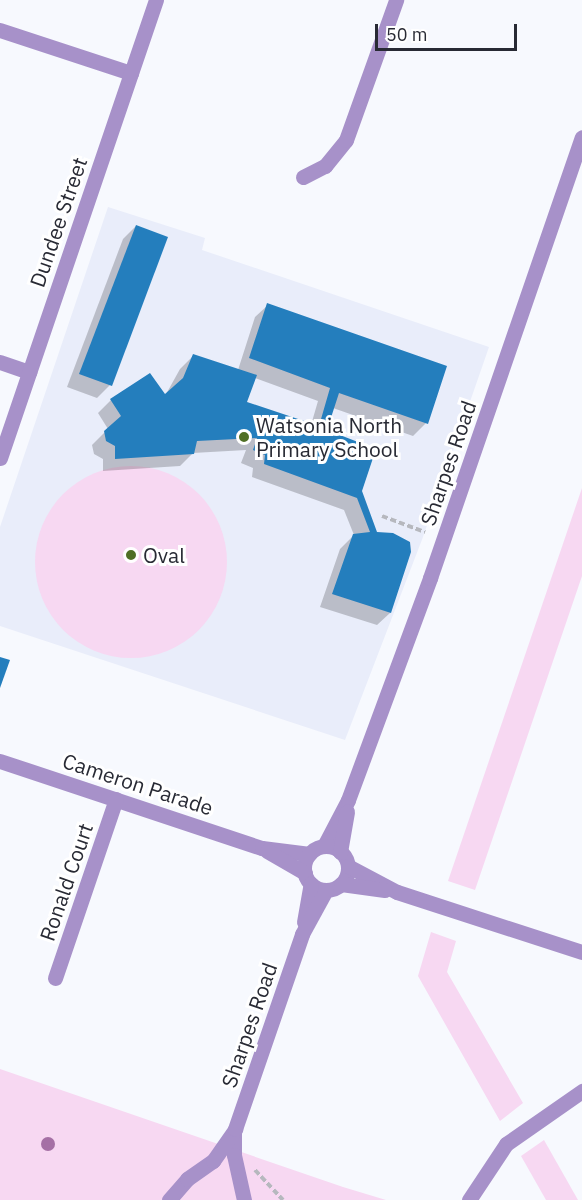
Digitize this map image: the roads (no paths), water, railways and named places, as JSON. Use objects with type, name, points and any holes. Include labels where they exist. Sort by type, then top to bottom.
[{"type":"street","name":"Dundee Street","points":[[0,458],[156,0]]},
{"type":"street","points":[[303,177],[325,166],[346,140],[396,0]]},
{"type":"street","points":[[0,30],[131,73]]},
{"type":"street","name":"Sharpes Road","points":[[324,846],[348,800],[457,502],[582,136]]},
{"type":"street","points":[[0,362],[29,372]]},
{"type":"street","name":"Cameron Parade","points":[[0,761],[262,848],[310,854]]},
{"type":"street","name":"Ronald Court","points":[[55,978],[116,799]]},
{"type":"street","name":"Sharpes Road","points":[[344,859],[348,800]]},
{"type":"street","points":[[397,892],[324,846],[310,854],[308,879],[326,890],[341,884],[397,892],[582,952]]},
{"type":"street","name":"Cameron Parade","points":[[262,848],[308,879]]},
{"type":"street","points":[[341,884],[344,859]]},
{"type":"street","name":"Sharpes Road","points":[[302,934],[308,879]]},
{"type":"street","name":"Sharpes Road","points":[[169,1200],[187,1179],[213,1161],[234,1129],[302,934],[326,890]]},
{"type":"street","points":[[469,1200],[506,1144],[582,1091]]},
{"type":"street","name":"Sharpes Road","points":[[234,1129],[234,1155],[244,1200]]},
{"type":"place","name":"Watsonia North Primary School","points":[[244,437]]},
{"type":"place","name":"Oval","points":[[131,555]]}]
